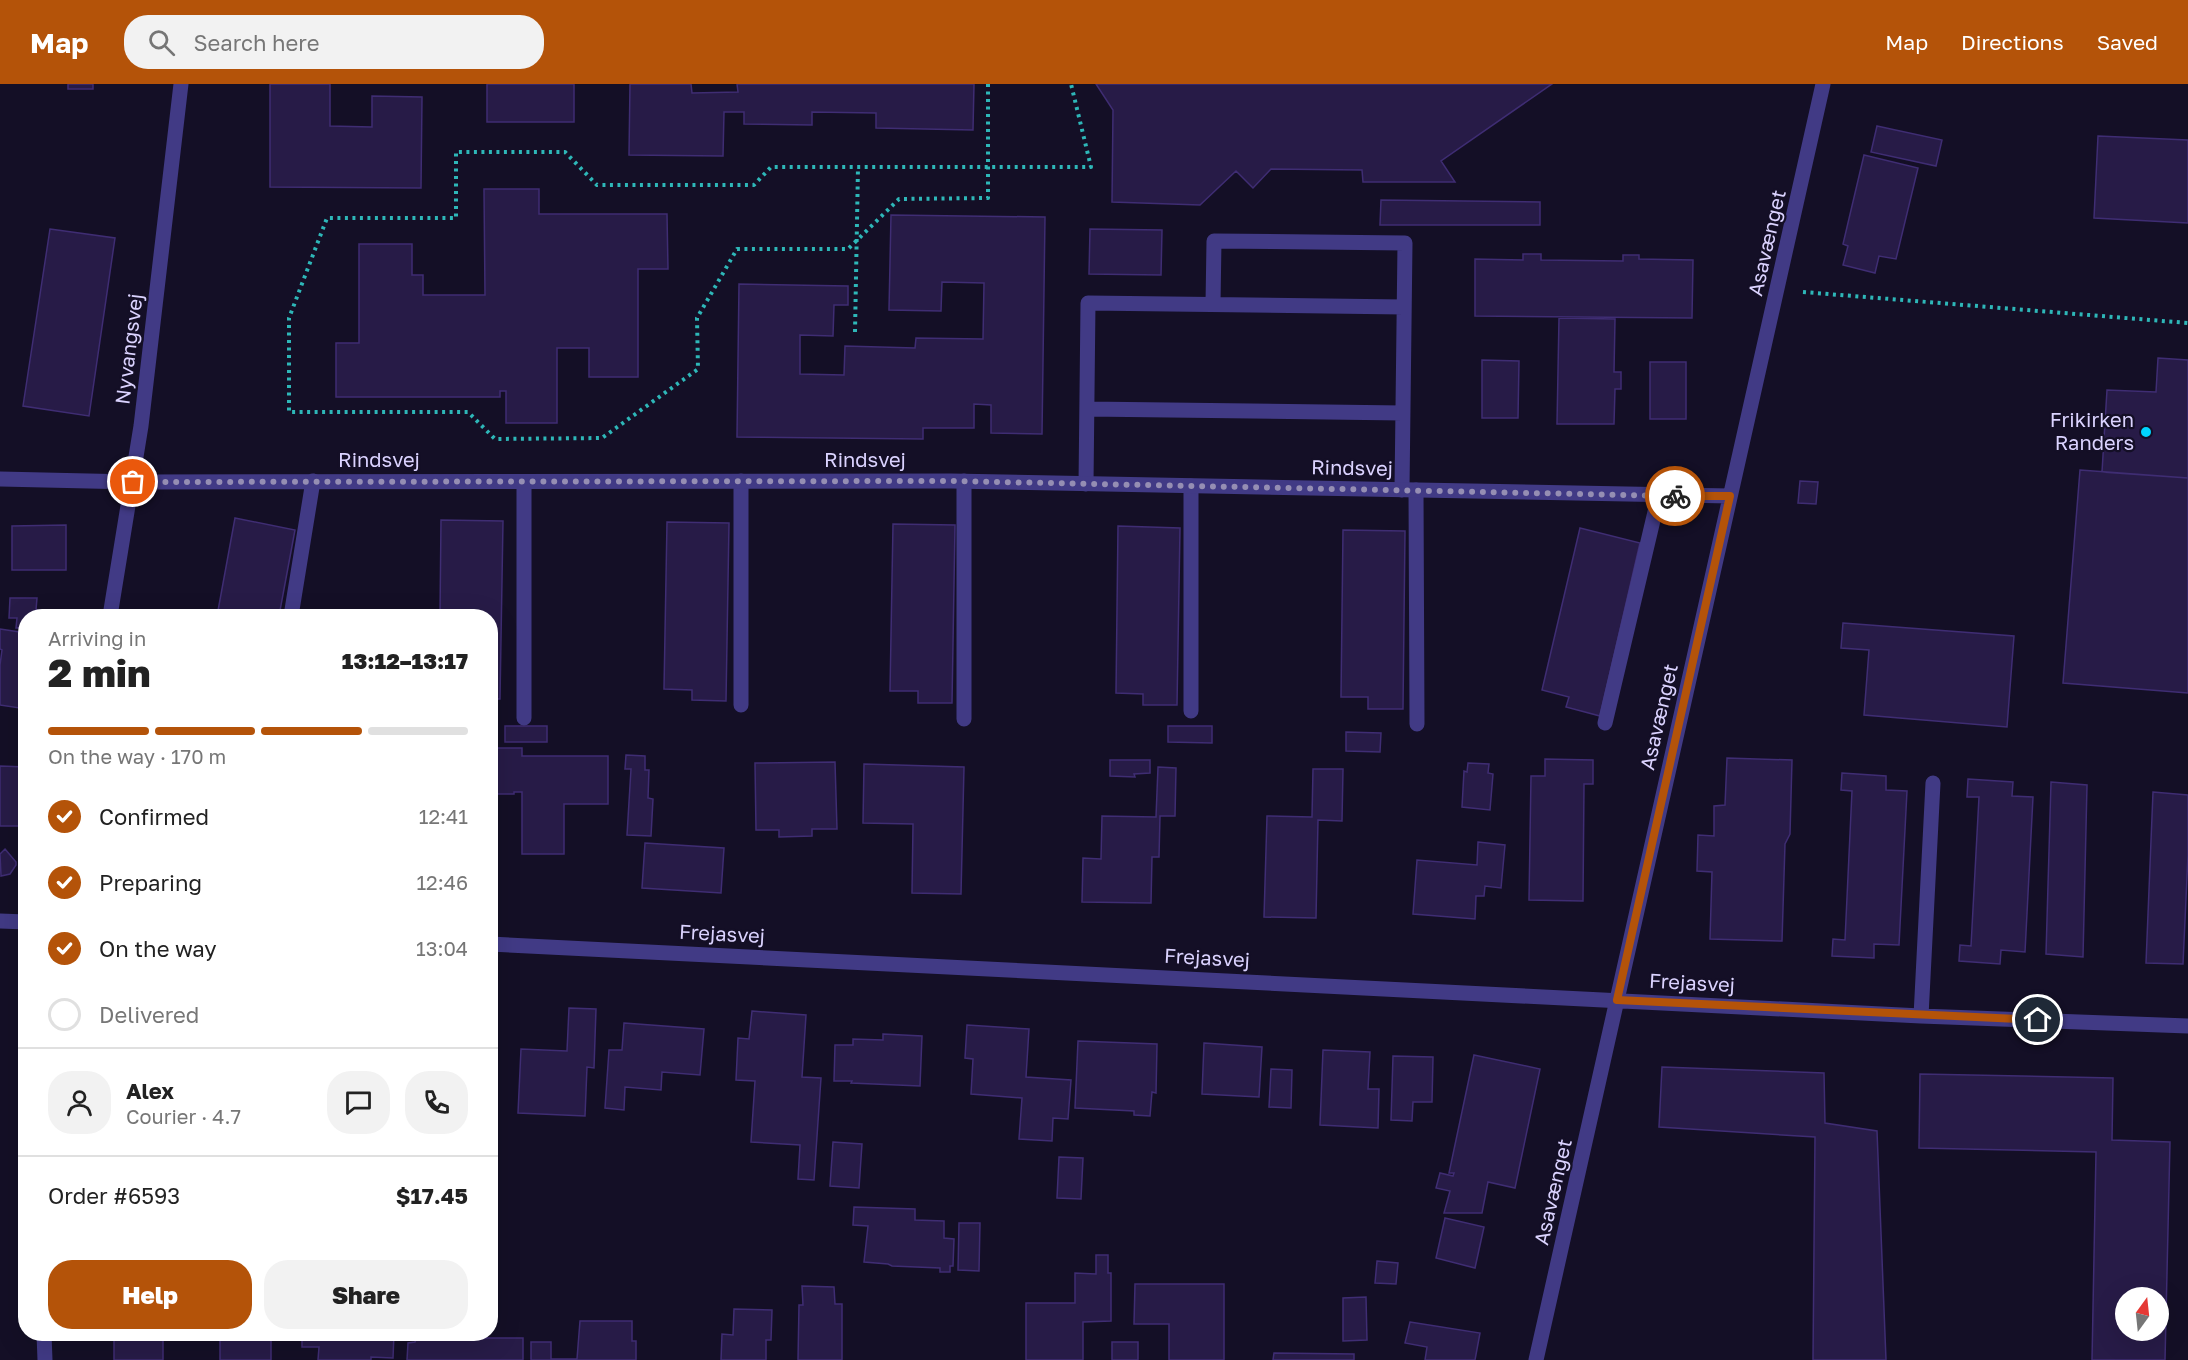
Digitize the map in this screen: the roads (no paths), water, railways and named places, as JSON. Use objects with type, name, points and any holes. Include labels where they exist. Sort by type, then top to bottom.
[{"type":"street","name":"Nyvangsvej","points":[[111,609],[141,426],[181,84]]},
{"type":"street","name":"Asavænget","points":[[1536,1360],[1823,84]]},
{"type":"street","points":[[1213,304],[1214,241],[1405,243],[1403,413],[1409,490],[1417,724]]},
{"type":"street","points":[[1086,484],[1088,303],[1404,307]]},
{"type":"street","points":[[1087,409],[1403,413]]},
{"type":"street","name":"Rindsvej","points":[[0,479],[133,482],[964,481],[1730,496]]},
{"type":"street","points":[[292,609],[313,481]]},
{"type":"street","points":[[741,481],[741,705]]},
{"type":"street","points":[[964,481],[964,719]]},
{"type":"street","points":[[524,482],[524,718]]},
{"type":"street","points":[[1191,486],[1191,711]]},
{"type":"street","points":[[1605,723],[1659,495]]},
{"type":"street","points":[[1921,1016],[1934,783]]},
{"type":"street","points":[[0,921],[18,922]]},
{"type":"street","name":"Frejasvej","points":[[498,944],[1921,1016],[2188,1026]]},
{"type":"street","points":[[44,1341],[45,1360]]},
{"type":"place","name":"Frikirken Randers","points":[[2146,432]]}]
